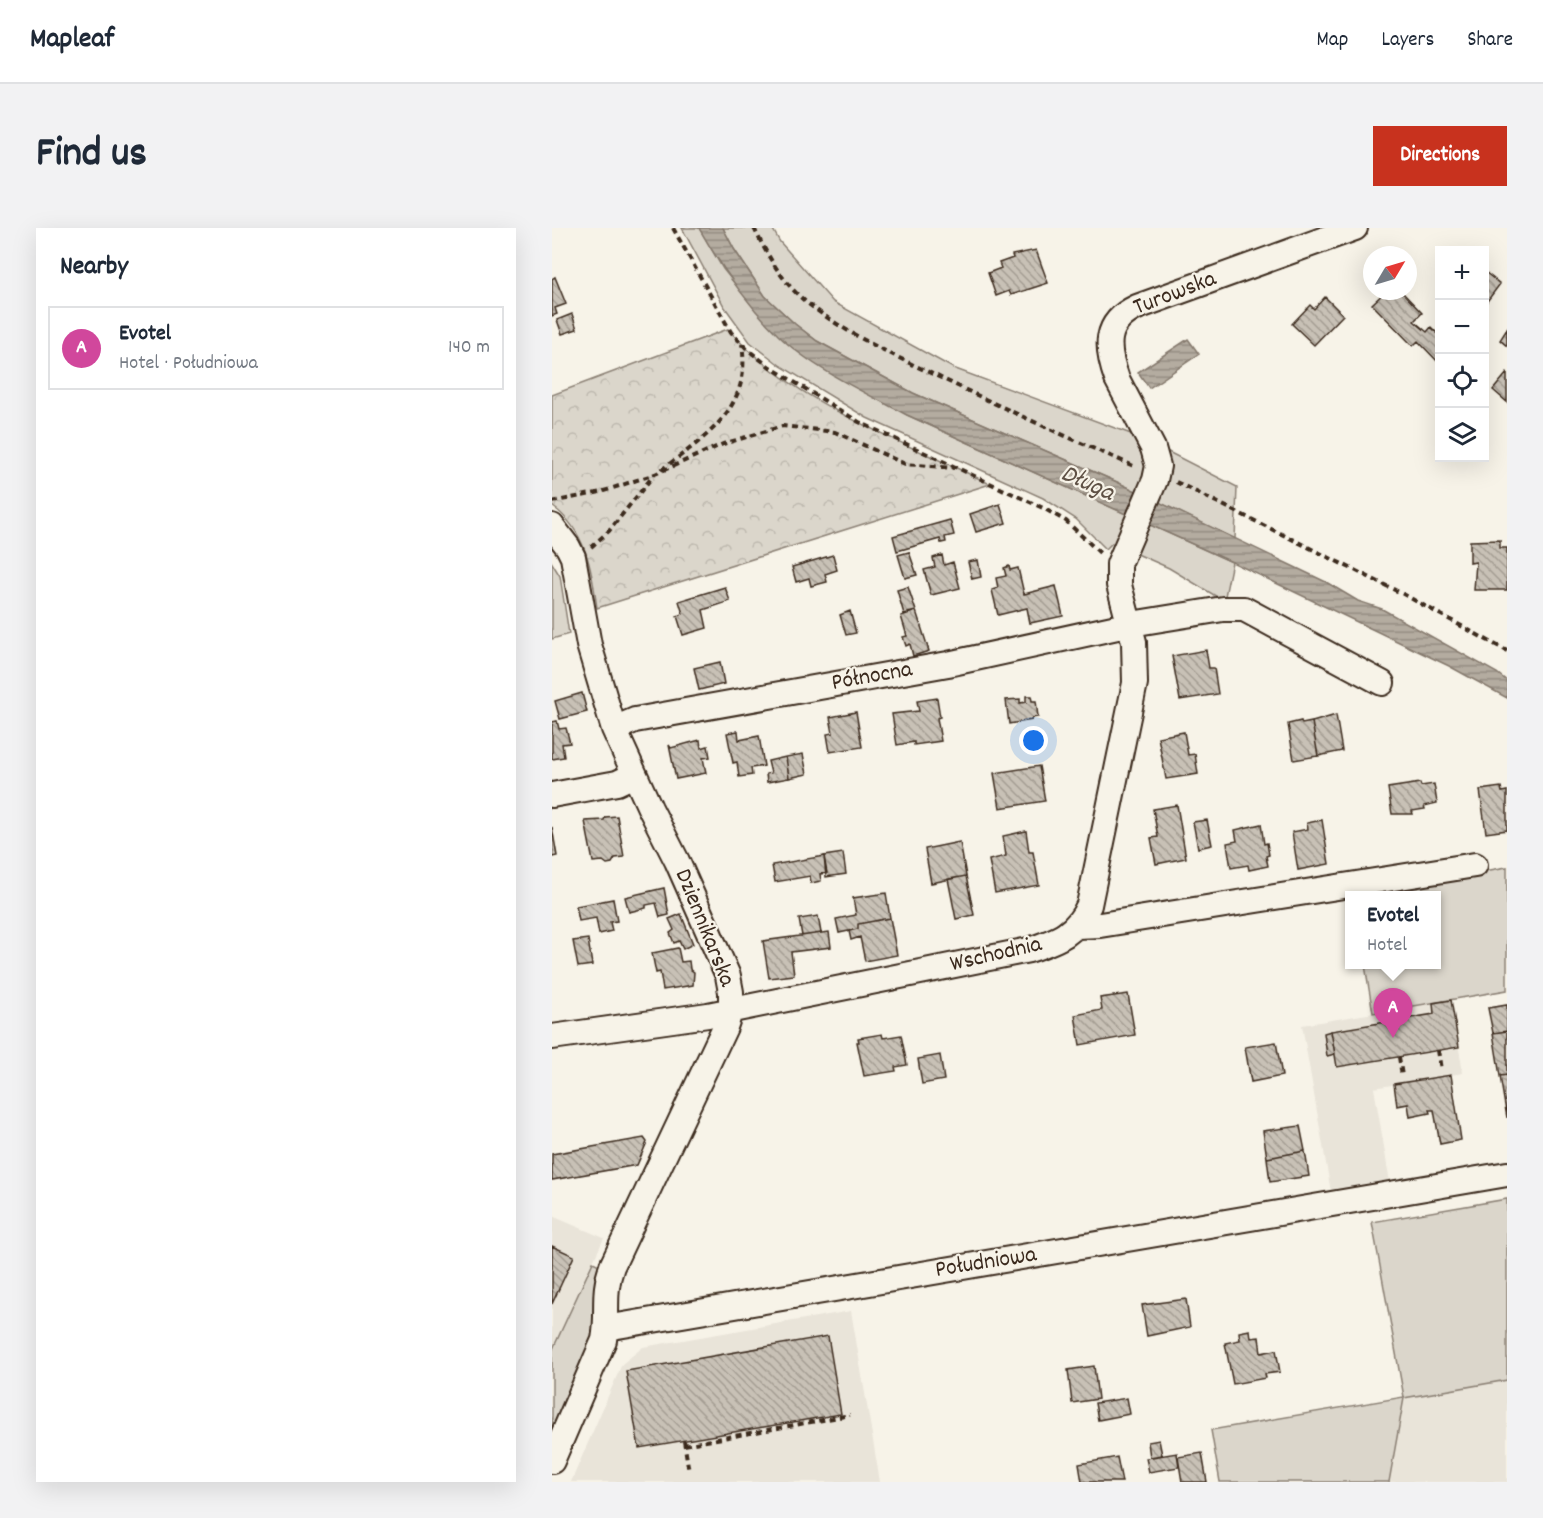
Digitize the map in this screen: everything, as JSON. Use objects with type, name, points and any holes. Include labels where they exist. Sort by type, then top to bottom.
[{"type":"street","name":"Turowska","points":[[1156,476],[1157,461],[1151,442],[1117,379],[1109,354],[1110,336],[1120,318],[1137,307],[1355,228]]},
{"type":"street","points":[[1077,926],[1089,905],[1135,683],[1136,657],[1131,624],[1119,585],[1121,558],[1156,476]]},
{"type":"street","name":"Dziennikarska","points":[[552,526],[568,546],[580,555],[589,645],[614,729],[677,861],[728,976],[731,992],[731,1009],[716,1048],[612,1266],[604,1299],[606,1328]]},
{"type":"street","name":"Północna","points":[[614,729],[635,720],[948,664],[1131,624],[1223,609],[1244,609],[1382,683]]},
{"type":"street","points":[[552,795],[617,783],[634,775]]},
{"type":"street","points":[[1077,926],[1111,923],[1475,865]]},
{"type":"street","name":"Wschodnia","points":[[552,1037],[684,1019],[1029,950],[1062,938],[1077,926]]},
{"type":"street","name":"Południowa","points":[[606,1328],[1507,1174]]},
{"type":"street","points":[[552,1461],[604,1340],[606,1328]]},
{"type":"path","points":[[673,228],[726,323],[742,344],[770,367],[859,423],[1043,508],[1066,521],[1119,573]]},
{"type":"path","points":[[754,228],[774,264],[788,283],[806,301],[848,330],[978,396],[1146,471],[1403,594],[1507,651]]},
{"type":"path","points":[[580,555],[609,531],[655,474],[710,434],[733,404],[746,365],[742,344]]},
{"type":"path","points":[[552,502],[601,492],[655,474],[723,444],[783,426],[835,432],[905,464],[958,468]]},
{"type":"path","points":[[1438,1050],[1441,1070]]},
{"type":"path","points":[[1399,1057],[1402,1076]]},
{"type":"path","points":[[689,1472],[684,1443],[850,1415]]},
{"type":"shaded area","points":[[1451,1000],[1463,1073],[1374,1088],[1390,1182],[1331,1192],[1302,1025]]},
{"type":"shaded area","points":[[552,1216],[604,1238],[552,1351]]},
{"type":"shaded area","points":[[851,1311],[880,1482],[571,1482],[622,1364],[643,1347]]},
{"type":"shaded area","points":[[1507,1380],[1507,1482],[1389,1482],[1404,1398]]},
{"type":"green space","points":[[682,228],[699,228],[723,269],[755,309],[907,415],[1232,562],[1224,601],[1169,568],[1112,543],[1106,549],[1076,519],[1043,498],[867,418],[781,366],[750,342],[724,306]]},
{"type":"green space","points":[[723,228],[772,228],[780,242],[833,302],[953,368],[1139,437],[1237,487],[1235,539],[1117,482],[913,393],[817,341],[765,296]]},
{"type":"green space","points":[[728,329],[755,356],[817,400],[990,484],[597,608],[590,565],[580,539],[573,527],[552,506],[552,395]]},
{"type":"green space","points":[[552,563],[560,576],[569,634],[552,639]]},
{"type":"green space","points":[[1507,867],[1507,990],[1373,1013],[1366,969],[1441,969],[1441,891],[1374,891]]},
{"type":"green space","points":[[1507,1199],[1507,1380],[1404,1398],[1389,1482],[1220,1482],[1211,1430],[1404,1397],[1372,1222]]},
{"type":"green space","points":[[593,1262],[603,1267],[593,1337],[552,1437],[552,1351]]},
{"type":"water","name":"Długa","points":[[699,228],[723,228],[765,296],[817,341],[913,393],[1117,482],[1326,582],[1358,601],[1382,609],[1497,673],[1507,681],[1507,698],[1449,666],[1232,562],[907,415],[840,379],[791,347],[766,323],[735,284]]},
{"type":"water","points":[[1188,339],[1199,354],[1149,388],[1138,372]]},
{"type":"building","points":[[1036,250],[1048,283],[1011,295],[1009,291],[996,296],[988,273],[1001,268],[999,263],[1013,258],[1012,255]]},
{"type":"building","points":[[1489,275],[1500,284],[1489,299]]},
{"type":"building","points":[[555,277],[566,304],[555,308],[557,314],[552,316],[552,279]]},
{"type":"building","points":[[1325,297],[1343,315],[1314,345],[1292,324],[1310,305],[1314,309]]},
{"type":"building","points":[[1376,300],[1410,300],[1422,313],[1414,321],[1427,332],[1431,327],[1435,331],[1435,359],[1418,341],[1413,346],[1372,304]]},
{"type":"building","points":[[572,314],[577,329],[562,334],[557,320]]},
{"type":"building","points":[[1507,329],[1507,346],[1500,340]]},
{"type":"building","points":[[1507,373],[1507,402],[1493,390]]},
{"type":"building","points":[[1000,504],[1006,523],[976,532],[970,514]]},
{"type":"building","points":[[950,520],[954,535],[945,537],[946,542],[941,543],[940,539],[897,551],[893,536]]},
{"type":"building","points":[[1500,540],[1500,548],[1507,548],[1507,590],[1474,590],[1476,562],[1470,563],[1470,541]]},
{"type":"building","points":[[909,552],[917,575],[905,578],[898,555]]},
{"type":"building","points":[[833,555],[837,570],[825,574],[827,582],[811,586],[809,578],[796,582],[792,567]]},
{"type":"building","points":[[942,555],[944,565],[953,562],[960,588],[931,595],[924,570],[935,567],[933,558]]},
{"type":"building","points":[[978,560],[981,577],[972,579],[968,562]]},
{"type":"building","points":[[1009,566],[1010,570],[1018,568],[1024,594],[1056,586],[1063,616],[1030,623],[1027,608],[998,615],[992,590],[998,588],[996,578],[1006,576],[1004,568]]},
{"type":"building","points":[[725,587],[730,601],[703,610],[707,628],[683,635],[677,616],[683,614],[679,601]]},
{"type":"building","points":[[908,587],[916,611],[904,614],[897,590]]},
{"type":"building","points":[[850,611],[856,633],[846,635],[840,615]]},
{"type":"building","points":[[916,611],[929,651],[913,656],[910,644],[906,646],[903,637],[907,636],[901,616]]},
{"type":"building","points":[[1206,650],[1209,668],[1214,668],[1218,694],[1180,700],[1172,656]]},
{"type":"building","points":[[720,662],[724,684],[699,690],[694,668]]},
{"type":"building","points":[[582,693],[587,712],[560,719],[555,701]]},
{"type":"building","points":[[1026,696],[1031,696],[1032,701],[1036,701],[1038,717],[1009,724],[1006,700],[1020,699],[1020,703],[1026,702]]},
{"type":"building","points":[[937,698],[940,717],[937,718],[941,741],[897,745],[892,714],[919,711],[917,701]]},
{"type":"building","points":[[856,712],[862,747],[830,752],[827,734],[833,733],[830,717]]},
{"type":"building","points":[[1336,715],[1342,751],[1318,756],[1312,722]]},
{"type":"building","points":[[557,721],[559,729],[566,728],[570,743],[562,744],[564,757],[552,759],[552,722]]},
{"type":"building","points":[[1301,721],[1302,724],[1312,722],[1318,756],[1294,760],[1288,724]]},
{"type":"building","points":[[738,731],[739,740],[759,736],[764,766],[751,768],[752,775],[739,777],[737,762],[733,763],[727,733]]},
{"type":"building","points":[[1184,732],[1188,755],[1195,754],[1198,774],[1166,779],[1158,737]]},
{"type":"building","points":[[700,740],[701,748],[708,746],[710,757],[703,758],[706,773],[676,779],[669,745],[671,748]]},
{"type":"building","points":[[803,754],[807,774],[789,778],[786,757]]},
{"type":"building","points":[[786,757],[789,778],[767,782],[766,774],[771,773],[768,761]]},
{"type":"building","points":[[1039,766],[1045,801],[1000,808],[994,773]]},
{"type":"building","points":[[1420,783],[1421,786],[1434,784],[1437,803],[1424,806],[1425,809],[1412,811],[1413,814],[1392,814],[1388,788]]},
{"type":"building","points":[[1501,787],[1502,792],[1507,791],[1507,830],[1486,833],[1480,790]]},
{"type":"building","points":[[1177,805],[1186,858],[1156,864],[1151,838],[1158,837],[1153,809]]},
{"type":"building","points":[[617,816],[624,857],[615,858],[612,863],[607,864],[603,861],[593,862],[585,821],[604,820],[605,817]]},
{"type":"building","points":[[1207,820],[1212,845],[1198,848],[1193,822]]},
{"type":"building","points":[[1322,820],[1329,864],[1298,870],[1292,832],[1308,829],[1307,823]]},
{"type":"building","points":[[1261,824],[1264,844],[1267,843],[1269,855],[1266,856],[1268,866],[1249,870],[1248,865],[1231,868],[1227,843],[1237,841],[1235,830]]},
{"type":"building","points":[[552,827],[557,856],[552,857]]},
{"type":"building","points":[[1026,831],[1029,852],[1033,852],[1039,885],[995,893],[989,860],[1006,856],[1003,836]]},
{"type":"building","points":[[960,842],[966,876],[931,883],[925,849]]},
{"type":"building","points":[[843,853],[846,874],[826,877],[824,856]]},
{"type":"building","points":[[824,856],[827,873],[820,874],[821,881],[811,883],[810,876],[775,882],[772,865]]},
{"type":"building","points":[[966,876],[974,915],[956,919],[948,879]]},
{"type":"building","points":[[664,888],[669,915],[660,917],[656,903],[629,912],[625,897]]},
{"type":"building","points":[[886,893],[890,918],[858,924],[858,929],[839,933],[836,919],[856,915],[853,898]]},
{"type":"building","points":[[613,899],[617,921],[610,922],[612,931],[599,934],[596,918],[579,921],[576,906]]},
{"type":"building","points":[[681,914],[693,944],[683,949],[679,941],[674,943],[670,933],[674,930],[669,919]]},
{"type":"building","points":[[818,916],[821,933],[802,936],[799,919]]},
{"type":"building","points":[[890,918],[897,955],[865,961],[860,937],[851,940],[849,931],[858,929],[858,924]]},
{"type":"building","points":[[829,932],[831,947],[791,952],[794,975],[769,978],[763,941]]},
{"type":"building","points":[[588,939],[592,965],[578,967],[573,941]]},
{"type":"building","points":[[678,948],[681,962],[689,961],[690,969],[694,972],[693,985],[663,990],[660,972],[656,973],[652,953]]},
{"type":"building","points":[[1128,994],[1135,1035],[1080,1045],[1075,1015],[1102,1010],[1100,998]]},
{"type":"building","points":[[1451,1000],[1459,1047],[1337,1067],[1331,1031],[1434,1014],[1433,1003]]},
{"type":"building","points":[[1507,1005],[1507,1031],[1493,1033],[1488,1008]]},
{"type":"building","points":[[1331,1031],[1335,1054],[1327,1056],[1324,1033]]},
{"type":"building","points":[[1507,1031],[1507,1075],[1500,1076],[1493,1033]]},
{"type":"building","points":[[882,1034],[883,1038],[901,1035],[907,1065],[895,1067],[896,1071],[864,1076],[858,1038]]},
{"type":"building","points":[[1276,1042],[1282,1076],[1251,1082],[1245,1047]]},
{"type":"building","points":[[940,1055],[944,1080],[922,1084],[918,1059]]},
{"type":"building","points":[[1451,1075],[1461,1140],[1440,1144],[1434,1110],[1410,1117],[1408,1104],[1397,1106],[1394,1084]]},
{"type":"building","points":[[1507,1075],[1507,1118],[1500,1076]]},
{"type":"building","points":[[1300,1126],[1305,1151],[1267,1158],[1263,1131]]},
{"type":"building","points":[[644,1138],[647,1142],[637,1165],[552,1180],[552,1154]]},
{"type":"building","points":[[1305,1151],[1309,1176],[1270,1182],[1267,1158]]},
{"type":"building","points":[[552,1246],[574,1256],[552,1304]]},
{"type":"building","points":[[1186,1299],[1190,1327],[1147,1336],[1142,1305]]},
{"type":"building","points":[[1250,1330],[1251,1338],[1259,1337],[1261,1353],[1276,1350],[1280,1372],[1265,1374],[1266,1378],[1233,1384],[1225,1343],[1240,1340],[1239,1332]]},
{"type":"building","points":[[828,1336],[841,1414],[639,1448],[626,1371]]},
{"type":"building","points":[[1094,1366],[1098,1399],[1072,1403],[1068,1370]]},
{"type":"building","points":[[1127,1398],[1130,1414],[1098,1420],[1095,1403]]},
{"type":"building","points":[[1159,1440],[1162,1455],[1150,1457],[1148,1442]]},
{"type":"building","points":[[1177,1453],[1179,1467],[1149,1472],[1146,1458]]},
{"type":"building","points":[[1202,1453],[1207,1482],[1182,1482],[1178,1457]]},
{"type":"building","points":[[1117,1457],[1122,1482],[1082,1482],[1079,1464]]},
{"type":"place","name":"Evotel","points":[[1393,1038]]}]
